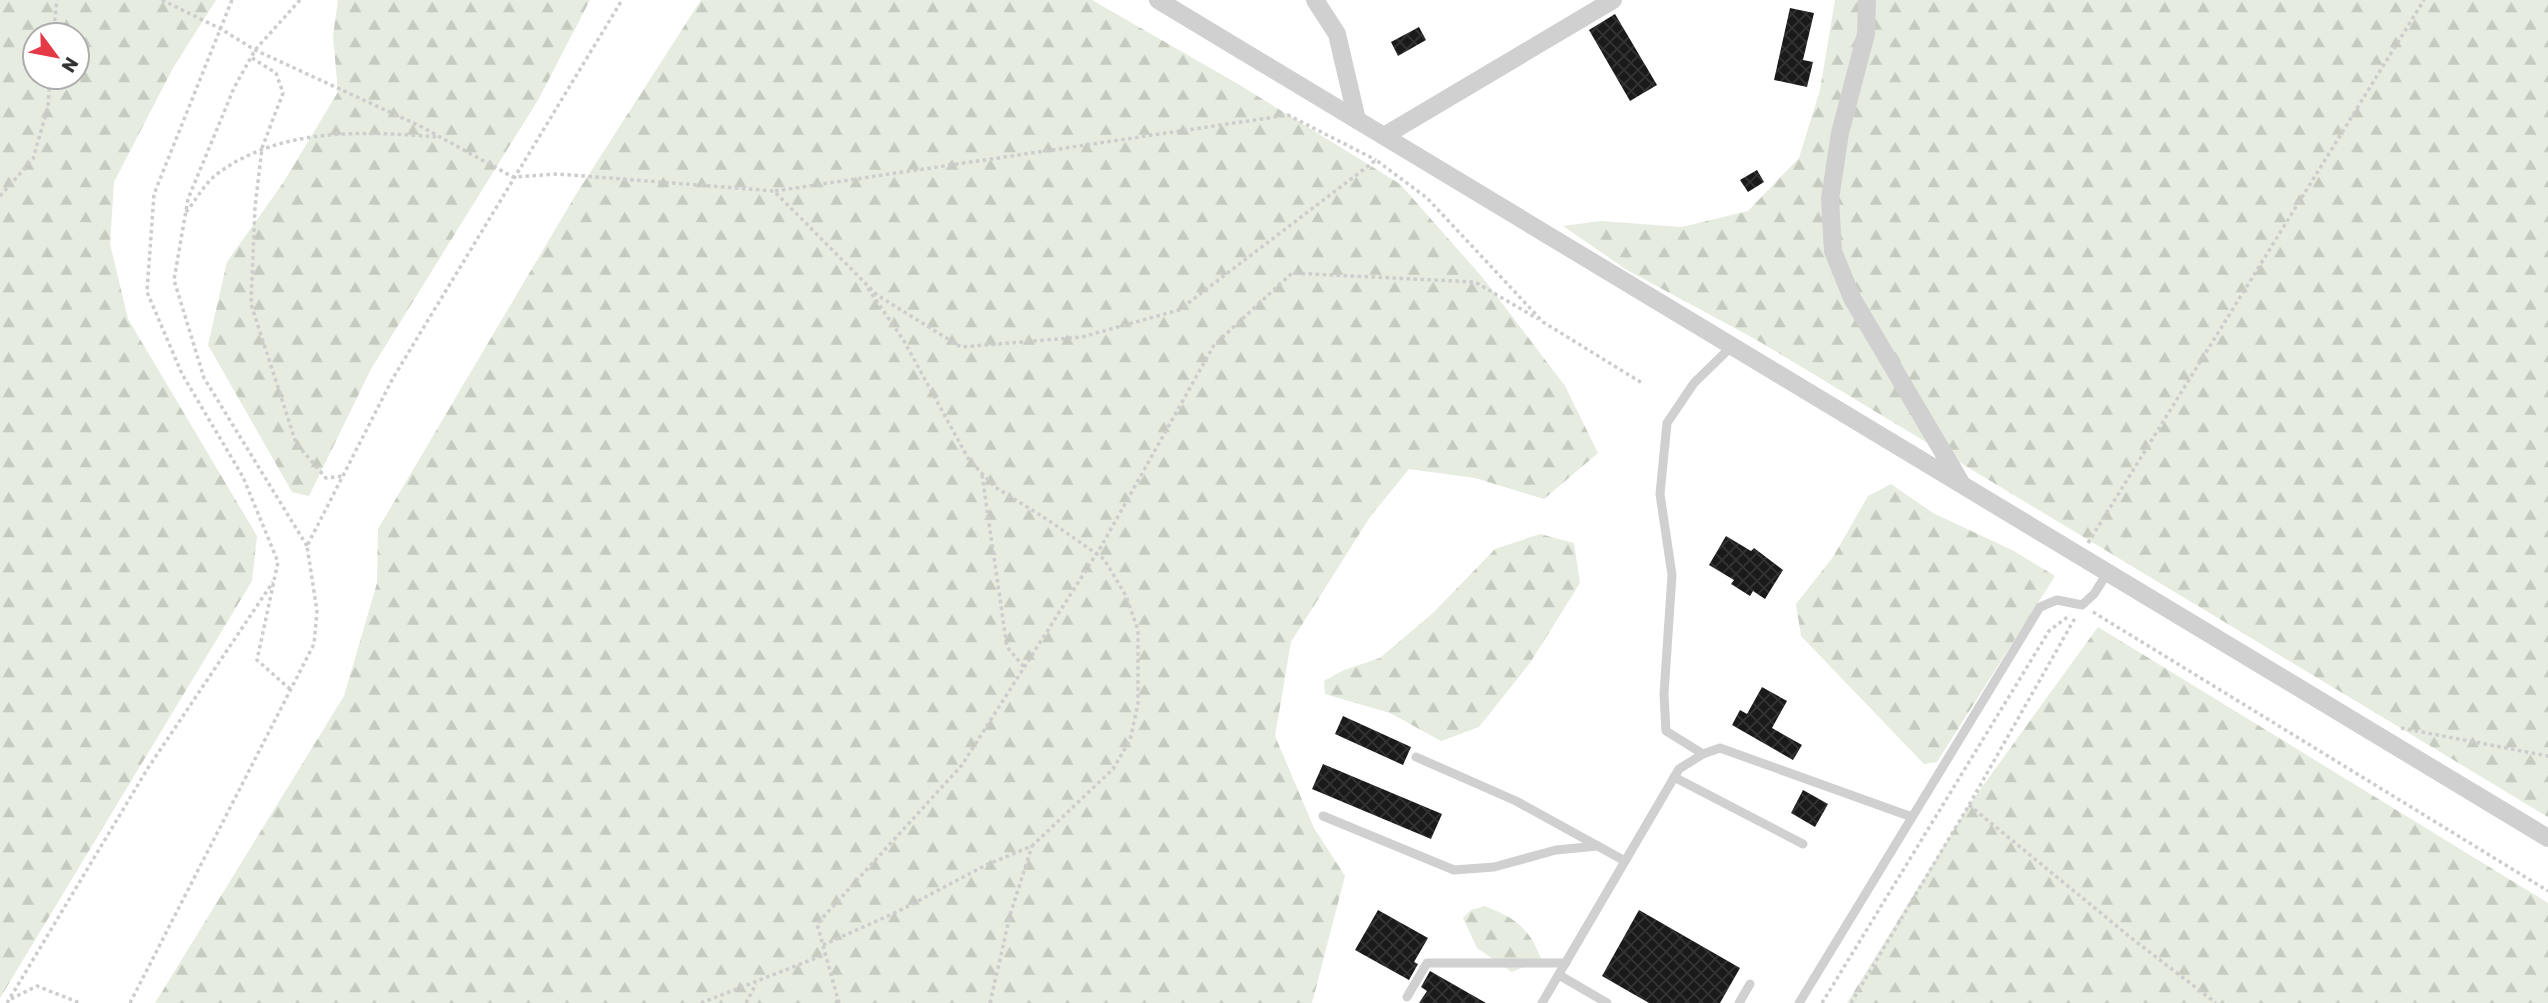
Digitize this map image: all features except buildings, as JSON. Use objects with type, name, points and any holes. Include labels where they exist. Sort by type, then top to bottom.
[{"type":"street","points":[[1158,0],[2548,838]]},
{"type":"street","points":[[1315,0],[1337,34],[1357,120]]},
{"type":"street","points":[[1384,136],[1613,0]]},
{"type":"street","points":[[1867,0],[1866,34],[1840,133],[1830,199],[1833,250],[1852,298],[1962,485]]},
{"type":"lane","points":[[1703,754],[1666,731],[1664,694],[1672,575],[1660,494],[1668,423],[1693,383],[1732,346]]},
{"type":"lane","points":[[1799,1003],[2040,607],[2057,600],[2082,605],[2094,594],[2108,572]]},
{"type":"lane","points":[[1542,1003],[1679,769],[1703,754],[1720,748],[1912,817]]},
{"type":"lane","points":[[1416,757],[1516,801],[1625,861]]},
{"type":"lane","points":[[1674,777],[1803,844]]},
{"type":"lane","points":[[1323,816],[1454,870],[1494,867],[1556,850],[1598,846]]},
{"type":"lane","points":[[1407,997],[1427,963],[1566,963]]},
{"type":"lane","points":[[1559,975],[1607,1003]]},
{"type":"lane","points":[[1739,1003],[1750,984]]},
{"type":"path","points":[[55,21],[57,0]]},
{"type":"path","points":[[162,0],[255,50],[440,137],[513,177],[558,174],[774,191],[1288,115],[1376,160],[1427,198],[1543,321]]},
{"type":"path","points":[[232,0],[153,194],[147,292],[182,374],[243,477],[278,562],[257,660],[291,690]]},
{"type":"path","points":[[130,1003],[314,644],[317,611],[307,546],[204,378],[174,280],[188,199],[234,88],[255,50],[300,0]]},
{"type":"path","points":[[307,546],[393,378],[622,0]]},
{"type":"path","points":[[2080,556],[2424,0]]},
{"type":"path","points":[[251,58],[276,74],[283,93],[262,148],[251,304],[296,443],[326,478],[343,475]]},
{"type":"path","points":[[0,196],[33,159],[48,107],[49,91]]},
{"type":"path","points":[[185,214],[214,176],[262,148],[336,134],[440,137]]},
{"type":"path","points":[[774,191],[877,295],[961,347],[1082,337],[1179,310],[1376,160]]},
{"type":"path","points":[[839,1003],[817,924],[962,765],[1096,554],[1214,345],[1292,273],[1475,282],[1642,383]]},
{"type":"path","points":[[823,945],[1032,846],[1113,769],[1130,740],[1138,704],[1138,630],[1126,596],[1104,559],[995,487],[969,460],[904,341],[860,278]]},
{"type":"path","points":[[981,473],[1007,647],[1024,667]]},
{"type":"path","points":[[6,1002],[148,768],[274,580]]},
{"type":"path","points":[[1851,1003],[1969,805],[2082,605]]},
{"type":"path","points":[[2082,605],[2548,891]]},
{"type":"path","points":[[1822,1003],[2049,631],[2082,605]]},
{"type":"path","points":[[2389,727],[2548,756]]},
{"type":"path","points":[[1969,805],[2130,937],[2216,1003]]},
{"type":"path","points":[[990,1003],[1010,915],[1032,846]]},
{"type":"path","points":[[701,1003],[826,954]]},
{"type":"path","points":[[746,1003],[757,982]]},
{"type":"path","points":[[6,1002],[37,986],[79,1003]]},
{"type":"green space","points":[[0,0],[216,0],[173,68],[114,182],[110,244],[128,319],[257,536],[252,581],[0,998]]},
{"type":"green space","points":[[338,0],[590,0],[538,100],[371,369],[309,496],[292,492],[208,345],[227,262],[283,183],[338,92],[333,36]]},
{"type":"green space","points":[[701,0],[1092,0],[1238,84],[1400,184],[1483,278],[1565,386],[1598,453],[1544,499],[1475,478],[1409,469],[1370,517],[1291,642],[1275,736],[1314,828],[1345,876],[1312,1003],[155,1003],[344,696],[377,583],[378,529],[575,196]]},
{"type":"green space","points":[[1835,0],[2548,0],[2548,817],[1755,339],[1627,270],[1563,226],[1601,221],[1682,227],[1748,211],[1799,158],[1820,90]]},
{"type":"green space","points":[[1891,484],[1933,513],[2014,551],[2055,576],[1937,762],[1924,764],[1801,636],[1796,604],[1833,557],[1868,496]]},
{"type":"green space","points":[[1540,534],[1574,543],[1580,583],[1530,663],[1479,727],[1441,741],[1390,713],[1325,694],[1324,681],[1344,670],[1380,658],[1434,612],[1495,549]]},
{"type":"green space","points":[[2098,627],[2548,903],[2548,1003],[1847,1003],[1969,805]]},
{"type":"green space","points":[[1485,906],[1520,925],[1532,939],[1541,959],[1512,972],[1477,948],[1463,918],[1471,910]]}]
